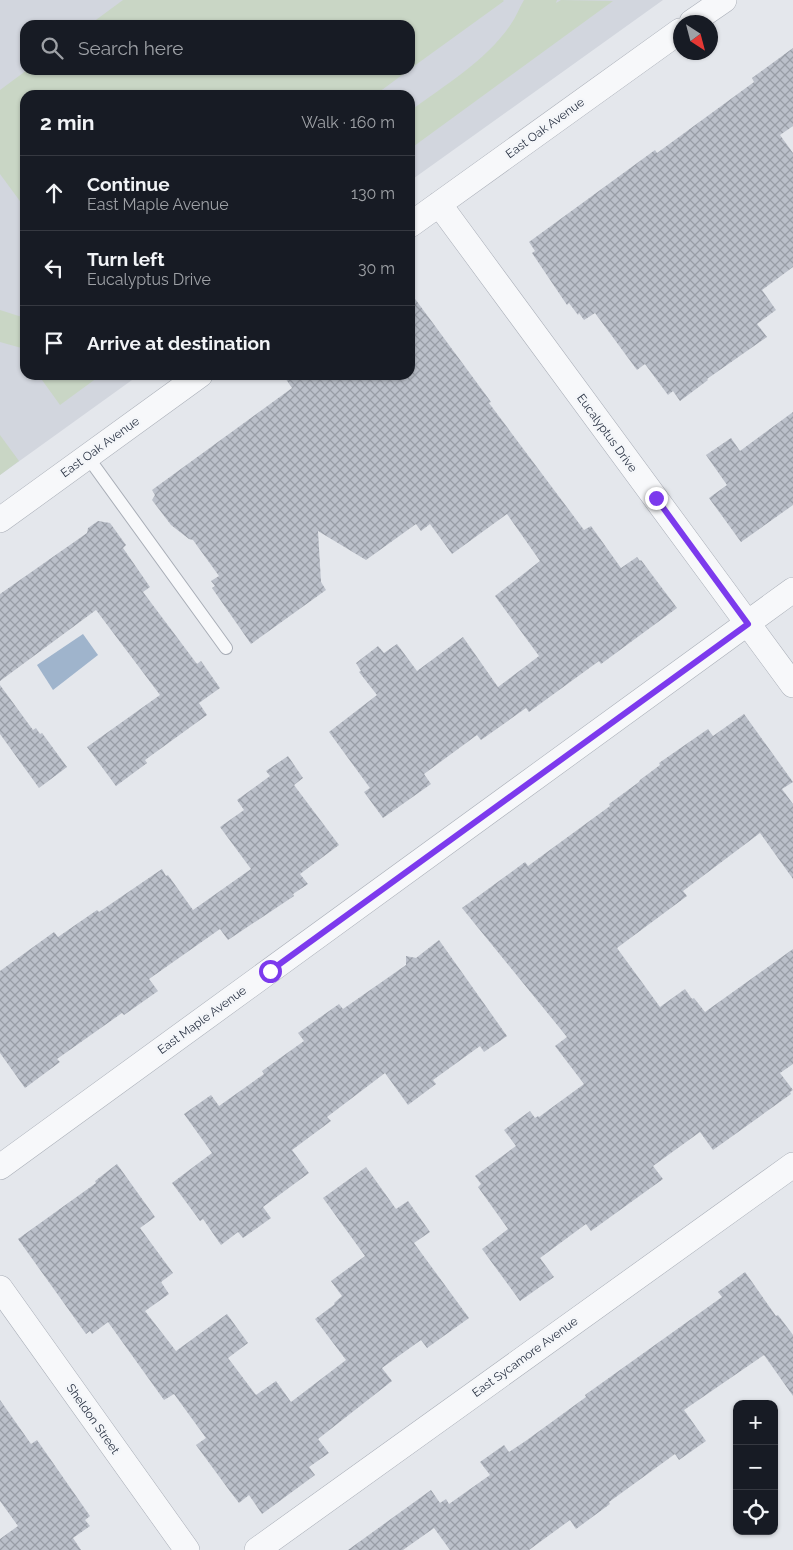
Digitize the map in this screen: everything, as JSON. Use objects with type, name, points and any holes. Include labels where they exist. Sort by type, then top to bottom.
[{"type":"street","points":[[702,15],[724,0]]},
{"type":"street","name":"East Oak Avenue","points":[[415,221],[673,36]]},
{"type":"street","name":"Eucalyptus Drive","points":[[439,204],[793,685]]},
{"type":"street","name":"East Oak Avenue","points":[[0,520],[193,380]]},
{"type":"street","name":"East Maple Avenue","points":[[0,1167],[793,590]]},
{"type":"street","name":"East Sycamore Avenue","points":[[258,1550],[793,1165]]},
{"type":"street","name":"Sheldon Street","points":[[0,1288],[187,1550]]},
{"type":"lane","points":[[87,456],[226,648]]},
{"type":"shaded area","points":[[0,0],[663,0],[415,177],[415,90],[20,90],[20,380],[132,380],[0,475]]},
{"type":"green space","points":[[123,0],[504,1],[415,65],[415,20],[96,20]]},
{"type":"green space","points":[[524,0],[557,0],[556,3],[561,0],[613,1],[415,145],[415,107],[464,72],[490,50],[511,24]]},
{"type":"green space","points":[[20,75],[402,75],[382,90],[20,90],[20,201],[0,174],[0,90]]},
{"type":"green space","points":[[0,310],[20,316],[20,348],[0,342]]},
{"type":"green space","points":[[42,380],[94,380],[60,405]]},
{"type":"green space","points":[[0,435],[19,461],[0,475]]},
{"type":"water","points":[[83,634],[98,655],[53,690],[37,665]]},
{"type":"building","points":[[793,48],[793,126],[780,135],[793,153],[793,267],[762,290],[776,310],[757,324],[767,337],[707,379],[680,401],[673,391],[668,395],[645,364],[637,370],[595,313],[584,320],[569,303],[567,305],[532,253],[535,251],[529,242],[655,150],[657,153],[754,82],[752,78]]},
{"type":"building","points":[[415,299],[491,402],[489,403],[584,530],[591,526],[621,568],[637,557],[641,560],[677,608],[601,664],[599,661],[529,712],[526,708],[481,740],[477,735],[424,774],[431,784],[383,818],[364,792],[370,788],[329,732],[377,695],[359,672],[361,671],[356,663],[378,646],[384,653],[397,644],[417,671],[463,637],[498,687],[539,656],[495,596],[540,561],[507,514],[452,554],[430,524],[421,531],[416,524],[366,560],[318,531],[321,582],[326,590],[251,644],[212,588],[215,586],[211,581],[219,576],[193,540],[171,525],[152,500],[155,495],[152,490],[292,388],[286,380],[415,380]]},
{"type":"building","points":[[793,412],[793,505],[741,542],[709,498],[727,485],[706,455],[731,438],[740,451]]},
{"type":"building","points":[[98,521],[110,523],[126,545],[123,548],[150,587],[143,592],[197,664],[201,661],[220,688],[199,703],[207,715],[145,760],[147,763],[116,786],[87,747],[160,695],[96,610],[0,681],[0,594],[87,533],[88,528]]},
{"type":"building","points":[[0,685],[33,730],[36,728],[40,734],[42,733],[67,767],[39,788],[0,734]]},
{"type":"building","points":[[744,714],[793,782],[782,789],[793,804],[793,879],[760,833],[683,891],[687,896],[617,948],[660,1007],[685,989],[705,1012],[793,949],[793,1064],[780,1073],[793,1090],[790,1092],[791,1094],[713,1150],[700,1132],[653,1166],[663,1179],[591,1231],[586,1224],[540,1258],[554,1277],[520,1301],[482,1249],[508,1229],[478,1187],[481,1184],[475,1176],[516,1146],[504,1130],[530,1111],[535,1118],[539,1117],[584,1084],[555,1046],[567,1037],[462,908],[525,862],[528,866],[610,806],[609,804],[660,765],[659,763],[708,729],[713,736]]},
{"type":"building","points":[[288,756],[303,778],[294,785],[339,845],[300,874],[308,884],[293,894],[294,896],[228,940],[220,929],[149,979],[158,991],[124,1015],[122,1013],[57,1059],[60,1062],[25,1088],[0,1053],[0,971],[54,932],[58,937],[97,910],[99,912],[162,869],[193,910],[251,869],[220,827],[244,810],[237,800],[270,776],[266,771]]},
{"type":"building","points":[[439,940],[507,1036],[484,1052],[480,1046],[433,1080],[436,1084],[408,1105],[385,1073],[327,1117],[331,1121],[292,1150],[309,1173],[263,1207],[271,1218],[243,1238],[238,1232],[221,1245],[203,1219],[200,1221],[172,1183],[212,1153],[184,1114],[211,1095],[219,1106],[264,1074],[262,1071],[304,1041],[298,1033],[339,1004],[343,1009],[406,965],[406,956],[416,958]]},
{"type":"building","points":[[117,1164],[155,1217],[140,1228],[173,1273],[161,1282],[169,1294],[145,1311],[176,1351],[227,1314],[248,1343],[228,1358],[256,1395],[276,1381],[291,1402],[346,1360],[315,1319],[335,1304],[342,1296],[331,1281],[365,1256],[323,1198],[366,1167],[396,1209],[408,1201],[430,1232],[414,1243],[469,1318],[427,1348],[421,1340],[382,1368],[392,1381],[318,1439],[329,1453],[309,1467],[315,1475],[262,1514],[249,1495],[239,1503],[196,1445],[206,1438],[174,1394],[164,1400],[108,1322],[92,1334],[90,1331],[86,1334],[18,1239],[96,1183],[95,1181]]},
{"type":"building","points":[[745,1272],[776,1316],[778,1315],[793,1335],[793,1396],[764,1355],[684,1410],[706,1441],[679,1460],[675,1454],[609,1502],[610,1504],[576,1529],[570,1520],[529,1550],[450,1550],[434,1528],[403,1550],[348,1550],[431,1490],[440,1503],[446,1499],[449,1504],[490,1475],[480,1462],[504,1445],[509,1452],[527,1440],[586,1397],[585,1395],[722,1297],[718,1292]]},
{"type":"building","points":[[0,1400],[31,1444],[37,1440],[90,1516],[85,1520],[90,1526],[73,1538],[81,1550],[0,1550],[0,1539],[18,1526],[0,1501]]},
{"type":"route","points":[[270,971],[748,624],[656,498]]}]
